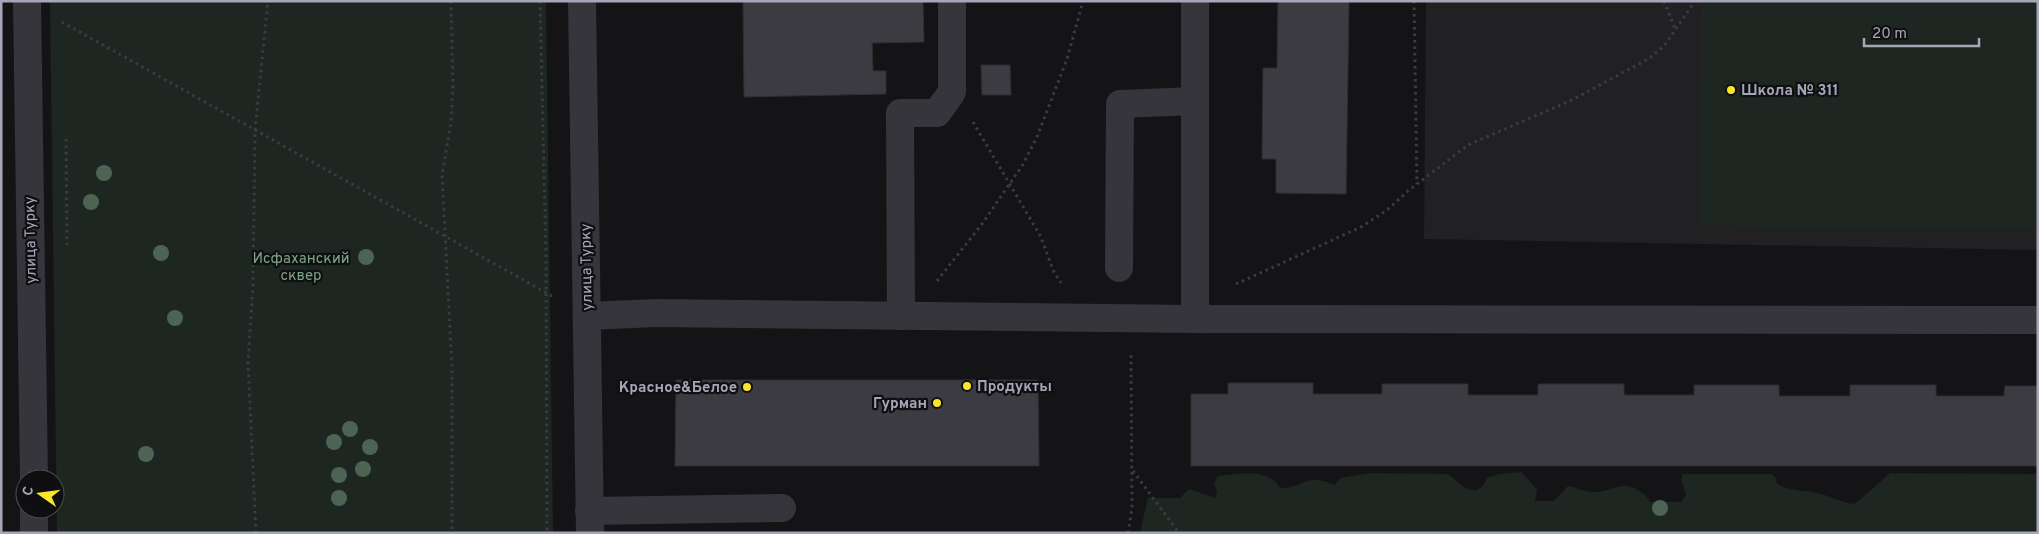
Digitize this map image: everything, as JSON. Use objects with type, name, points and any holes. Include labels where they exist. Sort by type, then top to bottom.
[{"type":"street","name":"улица Турку","points":[[27,1],[34,469]]},
{"type":"street","name":"улица Турку","points":[[582,1],[590,522]]},
{"type":"street","points":[[901,316],[900,113],[937,113],[952,92],[952,1]]},
{"type":"street","points":[[1195,1],[1195,319]]},
{"type":"street","points":[[1119,268],[1120,104],[1195,101]]},
{"type":"street","points":[[587,316],[656,313],[1195,319],[2038,320]]},
{"type":"street","points":[[590,522],[782,508]]},
{"type":"street","points":[[34,519],[34,533]]},
{"type":"path","points":[[256,533],[248,363],[254,274],[255,130],[268,1]]},
{"type":"path","points":[[451,1],[453,86],[451,122],[445,146],[442,175],[452,368],[452,533]]},
{"type":"path","points":[[540,1],[546,260],[547,533]]},
{"type":"path","points":[[901,316],[946,272],[1022,166],[1037,137],[1067,59],[1083,1]]},
{"type":"path","points":[[1414,1],[1417,184]]},
{"type":"path","points":[[1664,1],[1675,29]]},
{"type":"path","points":[[1195,319],[1232,285],[1361,227],[1387,210],[1417,184],[1468,145],[1572,100],[1650,58],[1665,45],[1695,1]]},
{"type":"path","points":[[57,18],[550,295]]},
{"type":"path","points":[[952,92],[968,114],[1041,237],[1053,270],[1086,318]]},
{"type":"path","points":[[1128,533],[1132,508],[1132,318]]},
{"type":"path","points":[[1132,470],[1179,533]]},
{"type":"shaded area","name":"Школа № 311","points":[[1426,1],[2038,1],[2038,250],[1424,239]]},
{"type":"green space","name":"Исфаханский сквер","points":[[50,1],[546,1],[553,533],[57,533],[57,519],[65,519],[65,469],[56,469]]},
{"type":"green space","points":[[1702,1],[2038,1],[2038,230],[1699,226]]},
{"type":"green space","points":[[1521,472],[1537,489],[1535,501],[1554,501],[1568,486],[1592,492],[1628,486],[1641,492],[1649,499],[1649,502],[1682,502],[1686,494],[1681,479],[1683,474],[1772,474],[1776,478],[1777,484],[1782,486],[1817,493],[1855,504],[1890,473],[2038,474],[2038,533],[1140,533],[1148,498],[1180,498],[1189,489],[1215,498],[1217,491],[1214,483],[1218,476],[1243,473],[1260,474],[1274,481],[1280,488],[1288,488],[1310,480],[1324,481],[1335,485],[1340,478],[1372,473],[1448,474],[1465,488],[1475,491],[1483,486],[1487,478],[1499,474]]},
{"type":"building","points":[[743,1],[923,1],[924,42],[872,43],[873,71],[886,71],[886,94],[744,97]]},
{"type":"building","points":[[1278,1],[1349,1],[1346,194],[1276,193],[1276,159],[1262,159],[1263,68],[1277,68]]},
{"type":"building","points":[[981,65],[1010,65],[1011,95],[982,95]]},
{"type":"building","points":[[676,380],[1038,380],[1039,466],[675,466]]},
{"type":"building","points":[[1228,383],[1313,383],[1313,394],[1382,394],[1382,384],[1468,384],[1468,395],[1538,395],[1538,384],[1624,384],[1624,395],[1694,395],[1694,385],[1779,385],[1779,396],[1850,396],[1850,385],[1936,385],[1936,396],[2004,396],[2005,386],[2038,386],[2038,466],[1191,466],[1191,394],[1228,394]]},
{"type":"place","name":"Школа № 311","points":[[1731,90]]},
{"type":"place","name":"Продукты","points":[[967,386]]},
{"type":"place","name":"Красное&Белое","points":[[747,387]]},
{"type":"place","name":"Гурман","points":[[937,403]]}]
